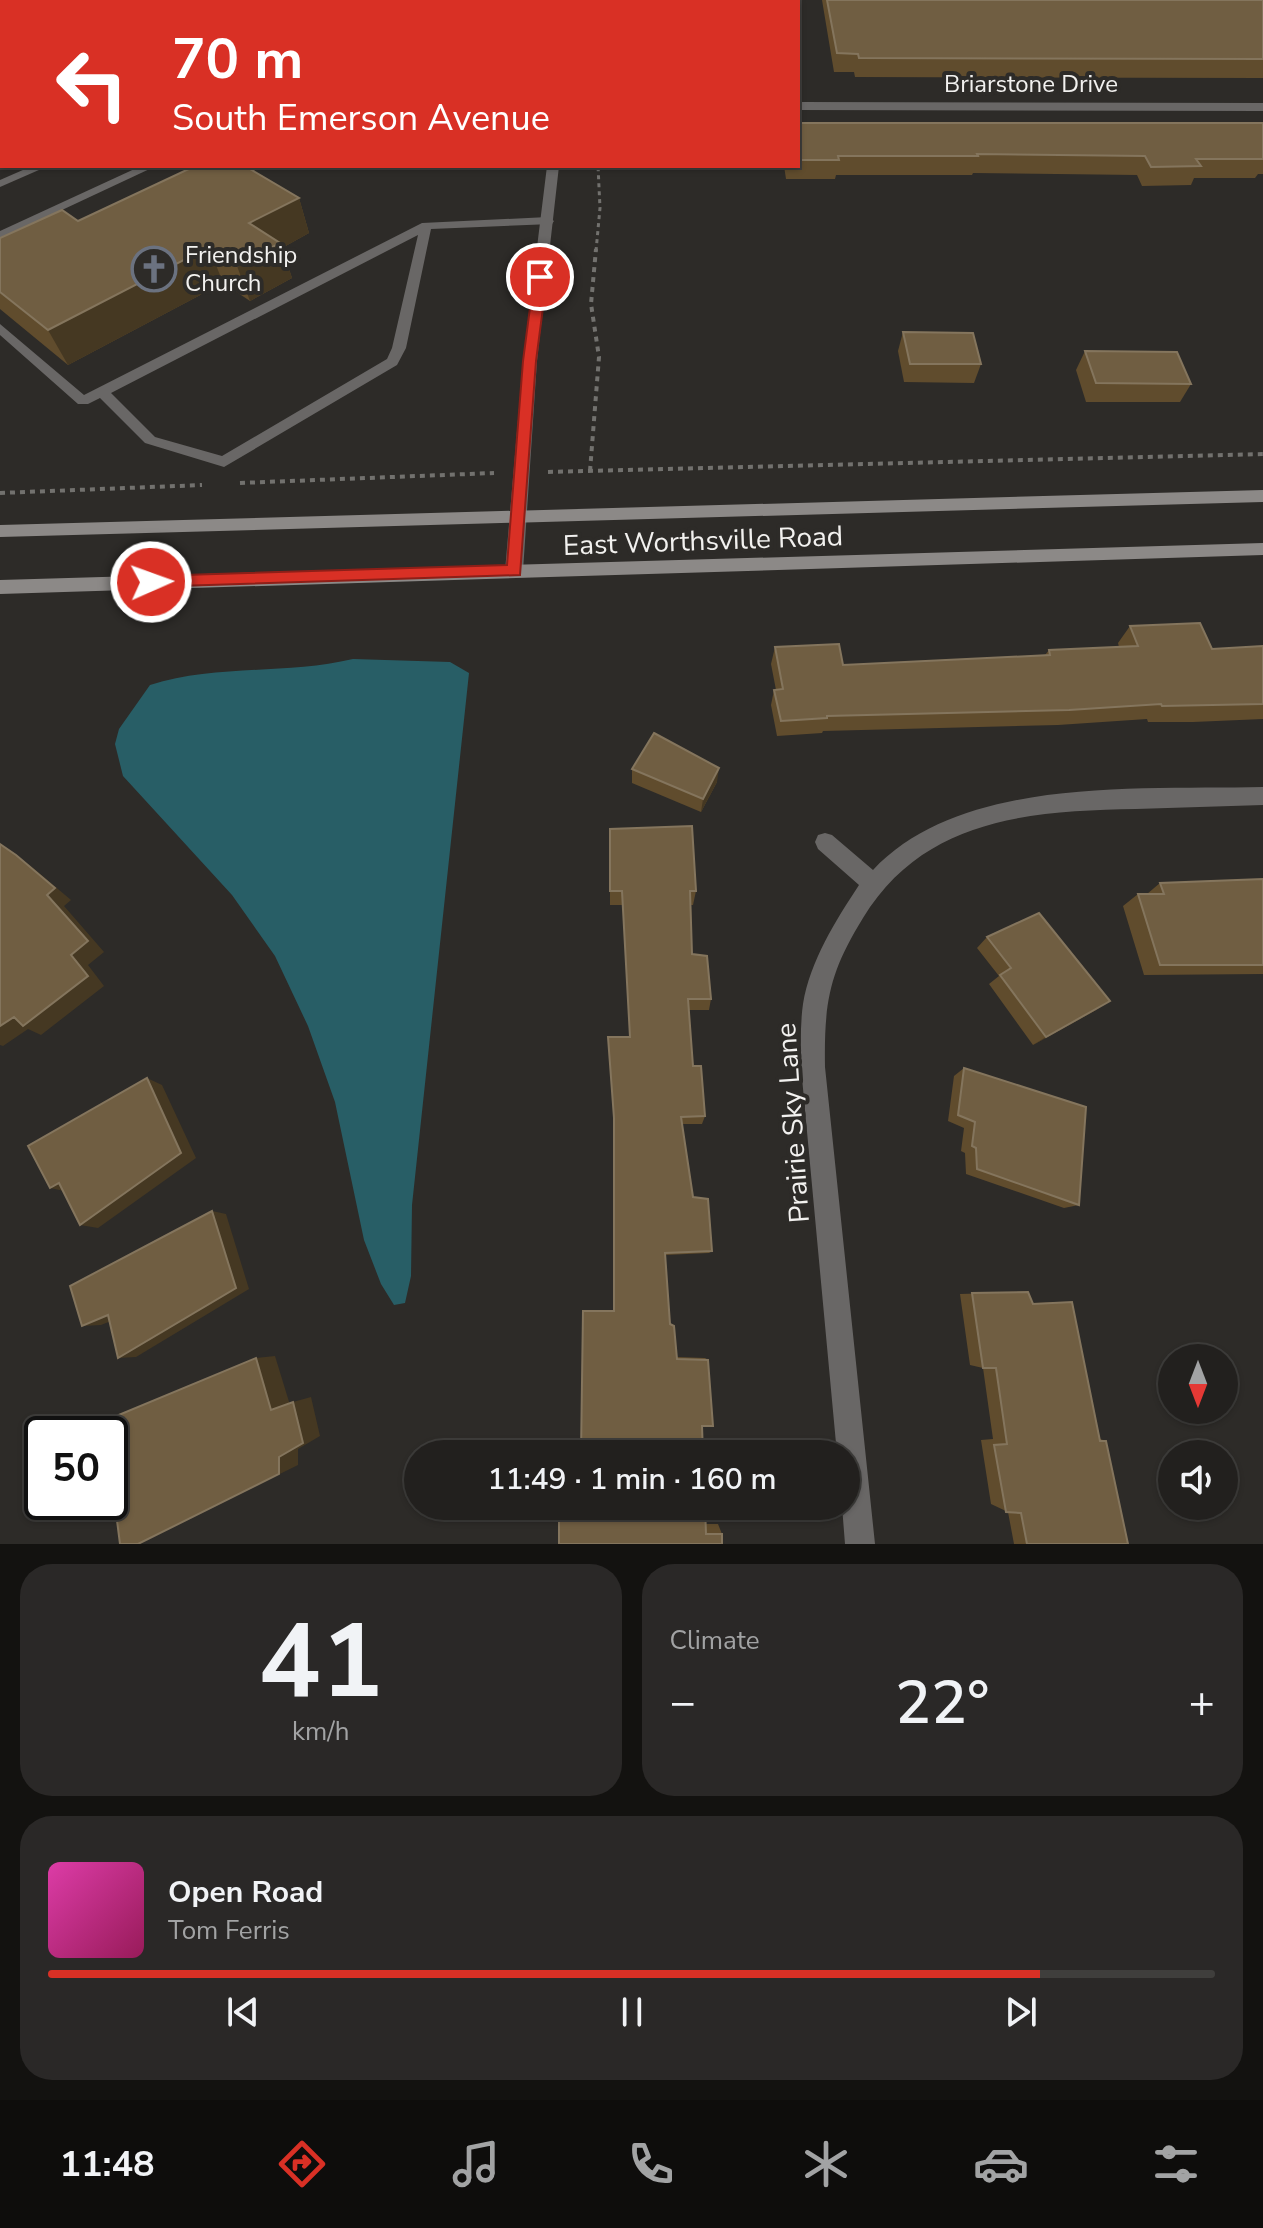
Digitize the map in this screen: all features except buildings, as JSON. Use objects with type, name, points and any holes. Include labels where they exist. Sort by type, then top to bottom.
[{"type":"main road","name":"East Worthsville Road","points":[[0,531],[1263,496]]},
{"type":"main road","name":"East Worthsville Road","points":[[0,587],[1263,549]]},
{"type":"street","name":"Briarstone Drive","points":[[800,106],[1263,107]]},
{"type":"street","points":[[514,571],[530,361],[553,168]]},
{"type":"street","name":"Prairie Sky Lane","points":[[860,1544],[813,1067],[815,1001],[831,954],[852,913],[873,883],[911,850],[945,829],[991,812],[1044,803],[1263,796]]},
{"type":"street","points":[[825,842],[873,883]]},
{"type":"lane","points":[[0,184],[37,168]]},
{"type":"lane","points":[[0,235],[146,168]]},
{"type":"lane","points":[[0,328],[83,401],[426,226],[548,221]]},
{"type":"lane","points":[[101,391],[150,440],[224,462],[392,362],[399,348],[426,226]]},
{"type":"path","points":[[590,471],[599,357],[591,304],[600,208],[598,168]]},
{"type":"path","points":[[227,484],[522,472],[1263,454]]},
{"type":"path","points":[[0,493],[211,485]]},
{"type":"water","points":[[353,659],[450,662],[469,673],[412,1205],[411,1276],[405,1303],[394,1305],[381,1284],[364,1240],[335,1102],[308,1026],[275,956],[232,895],[123,776],[115,744],[119,729],[150,685],[200,674],[302,667]]},
{"type":"place","name":"Friendship Church","points":[[154,269]]},
{"type":"route","points":[[151,582],[514,571],[530,361],[540,277]]}]
